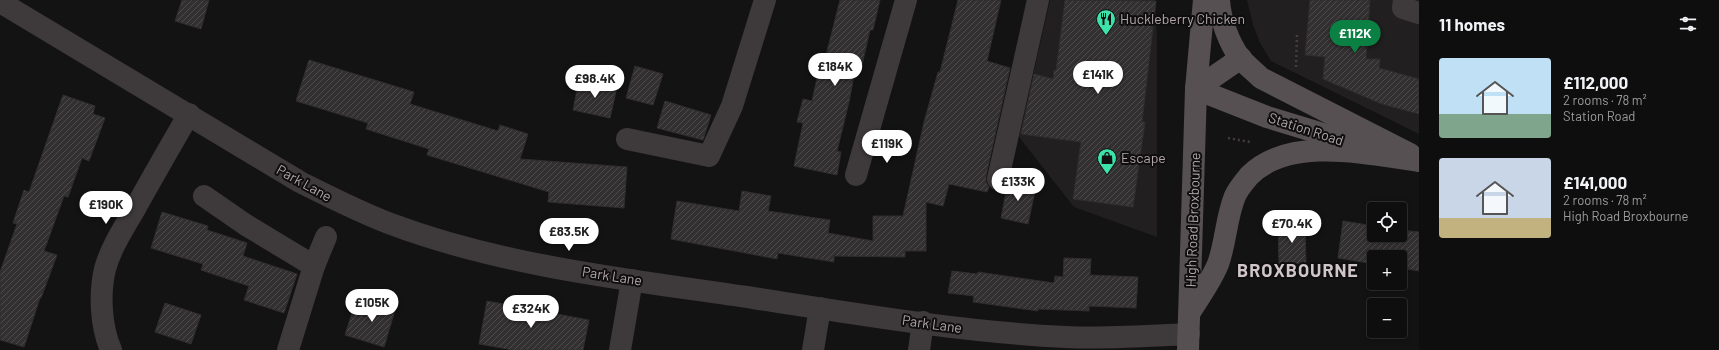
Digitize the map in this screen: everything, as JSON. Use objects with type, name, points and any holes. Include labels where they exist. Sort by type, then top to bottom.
[{"type":"main road","name":"High Road Broxbourne","points":[[1189,342],[1196,89],[1204,0]]},
{"type":"main road","points":[[1219,0],[1224,25],[1230,40],[1241,58],[1261,78],[1419,160]]},
{"type":"main road","points":[[1196,89],[1241,58]]},
{"type":"main road","name":"Station Road","points":[[1196,89],[1278,120],[1363,146],[1419,160]]},
{"type":"main road","points":[[1190,312],[1208,284],[1218,263],[1228,215],[1236,194],[1245,181],[1260,166],[1284,155],[1300,152],[1326,151],[1354,152],[1419,160]]},
{"type":"street","points":[[627,140],[709,156],[732,106],[765,0]]},
{"type":"street","points":[[856,175],[906,0]]},
{"type":"street","points":[[998,179],[1038,0]]},
{"type":"street","points":[[1404,0],[1403,8],[1419,13]]},
{"type":"street","name":"Park Lane","points":[[0,2],[300,182],[340,203],[391,224],[482,251],[558,267],[632,280],[985,331],[1066,337],[1189,342]]},
{"type":"street","points":[[108,349],[102,305],[102,288],[105,269],[112,249],[121,232],[188,114]]},
{"type":"street","points":[[204,196],[246,225],[314,266]]},
{"type":"street","points":[[288,350],[314,266],[326,237]]},
{"type":"street","points":[[620,350],[632,280]]},
{"type":"street","points":[[813,350],[820,308]]},
{"type":"street","points":[[919,350],[923,322]]},
{"type":"path","points":[[1296,72],[1297,33]]},
{"type":"path","points":[[1228,138],[1250,142]]},
{"type":"shaded area","points":[[1050,0],[1155,0],[1157,42],[1157,237],[1074,207],[1019,137]]},
{"type":"shaded area","points":[[1247,0],[1419,0],[1419,134],[1271,61],[1260,43],[1253,25]]},
{"type":"building","points":[[182,0],[209,0],[201,29],[175,21]]},
{"type":"building","points":[[840,0],[880,0],[873,30],[870,30],[862,65],[856,65],[837,151],[841,152],[837,175],[794,166],[803,123],[797,122],[803,99],[812,101],[817,78],[820,79]]},
{"type":"building","points":[[958,0],[1001,0],[987,61],[1010,68],[986,176],[986,182],[989,187],[987,192],[949,184],[943,206],[926,202],[926,251],[905,251],[905,257],[834,256],[834,262],[778,253],[777,259],[671,239],[677,201],[739,211],[742,191],[771,196],[768,211],[830,220],[828,233],[873,241],[873,216],[903,216],[924,122],[938,72],[940,72]]},
{"type":"building","points":[[1065,0],[1156,1],[1142,122],[1145,122],[1133,207],[1073,199],[1081,142],[1021,134],[1034,74],[1053,79],[1054,70],[1056,71]]},
{"type":"building","points":[[1310,0],[1370,0],[1366,59],[1380,59],[1379,68],[1419,79],[1419,114],[1382,104],[1323,79],[1325,57],[1305,55]]},
{"type":"building","points":[[309,60],[414,92],[410,104],[498,131],[500,125],[528,134],[520,159],[627,167],[624,208],[548,202],[549,192],[427,155],[429,149],[366,129],[368,123],[296,101]]},
{"type":"building","points":[[635,66],[663,74],[653,105],[626,98]]},
{"type":"building","points":[[579,80],[617,87],[610,118],[573,110]]},
{"type":"building","points":[[63,95],[95,106],[93,114],[105,118],[89,161],[82,158],[68,197],[64,196],[44,251],[57,255],[40,298],[24,347],[0,340],[0,272],[17,224],[13,223],[24,190],[29,192]]},
{"type":"building","points":[[665,101],[711,115],[703,140],[657,128]]},
{"type":"building","points":[[1010,181],[1036,186],[1028,224],[1001,218],[1007,187]]},
{"type":"building","points":[[162,212],[208,226],[207,230],[247,243],[243,256],[297,274],[284,313],[244,300],[249,286],[201,270],[203,264],[151,248]]},
{"type":"building","points":[[1343,221],[1367,225],[1367,242],[1407,242],[1407,231],[1419,232],[1419,271],[1407,269],[1407,250],[1367,250],[1367,263],[1338,258]]},
{"type":"building","points":[[1305,224],[1306,263],[1279,265],[1278,225]]},
{"type":"building","points":[[1064,258],[1091,259],[1090,275],[1138,277],[1136,308],[1089,306],[1089,311],[1038,309],[1038,311],[973,302],[974,296],[948,293],[952,271],[977,274],[978,272],[1054,283],[1055,276],[1063,277]]},
{"type":"building","points":[[365,298],[396,307],[384,347],[345,335],[352,313],[359,315]]},
{"type":"building","points":[[487,301],[589,320],[583,350],[513,350],[479,344]]},
{"type":"building","points":[[165,303],[201,315],[191,344],[155,332]]},
{"type":"place","name":"Huckleberry Chicken","points":[[1106,36]]},
{"type":"place","name":"Escape","points":[[1107,175]]},
{"type":"district","name":"BROXBOURNE","points":[[1298,271]]}]
